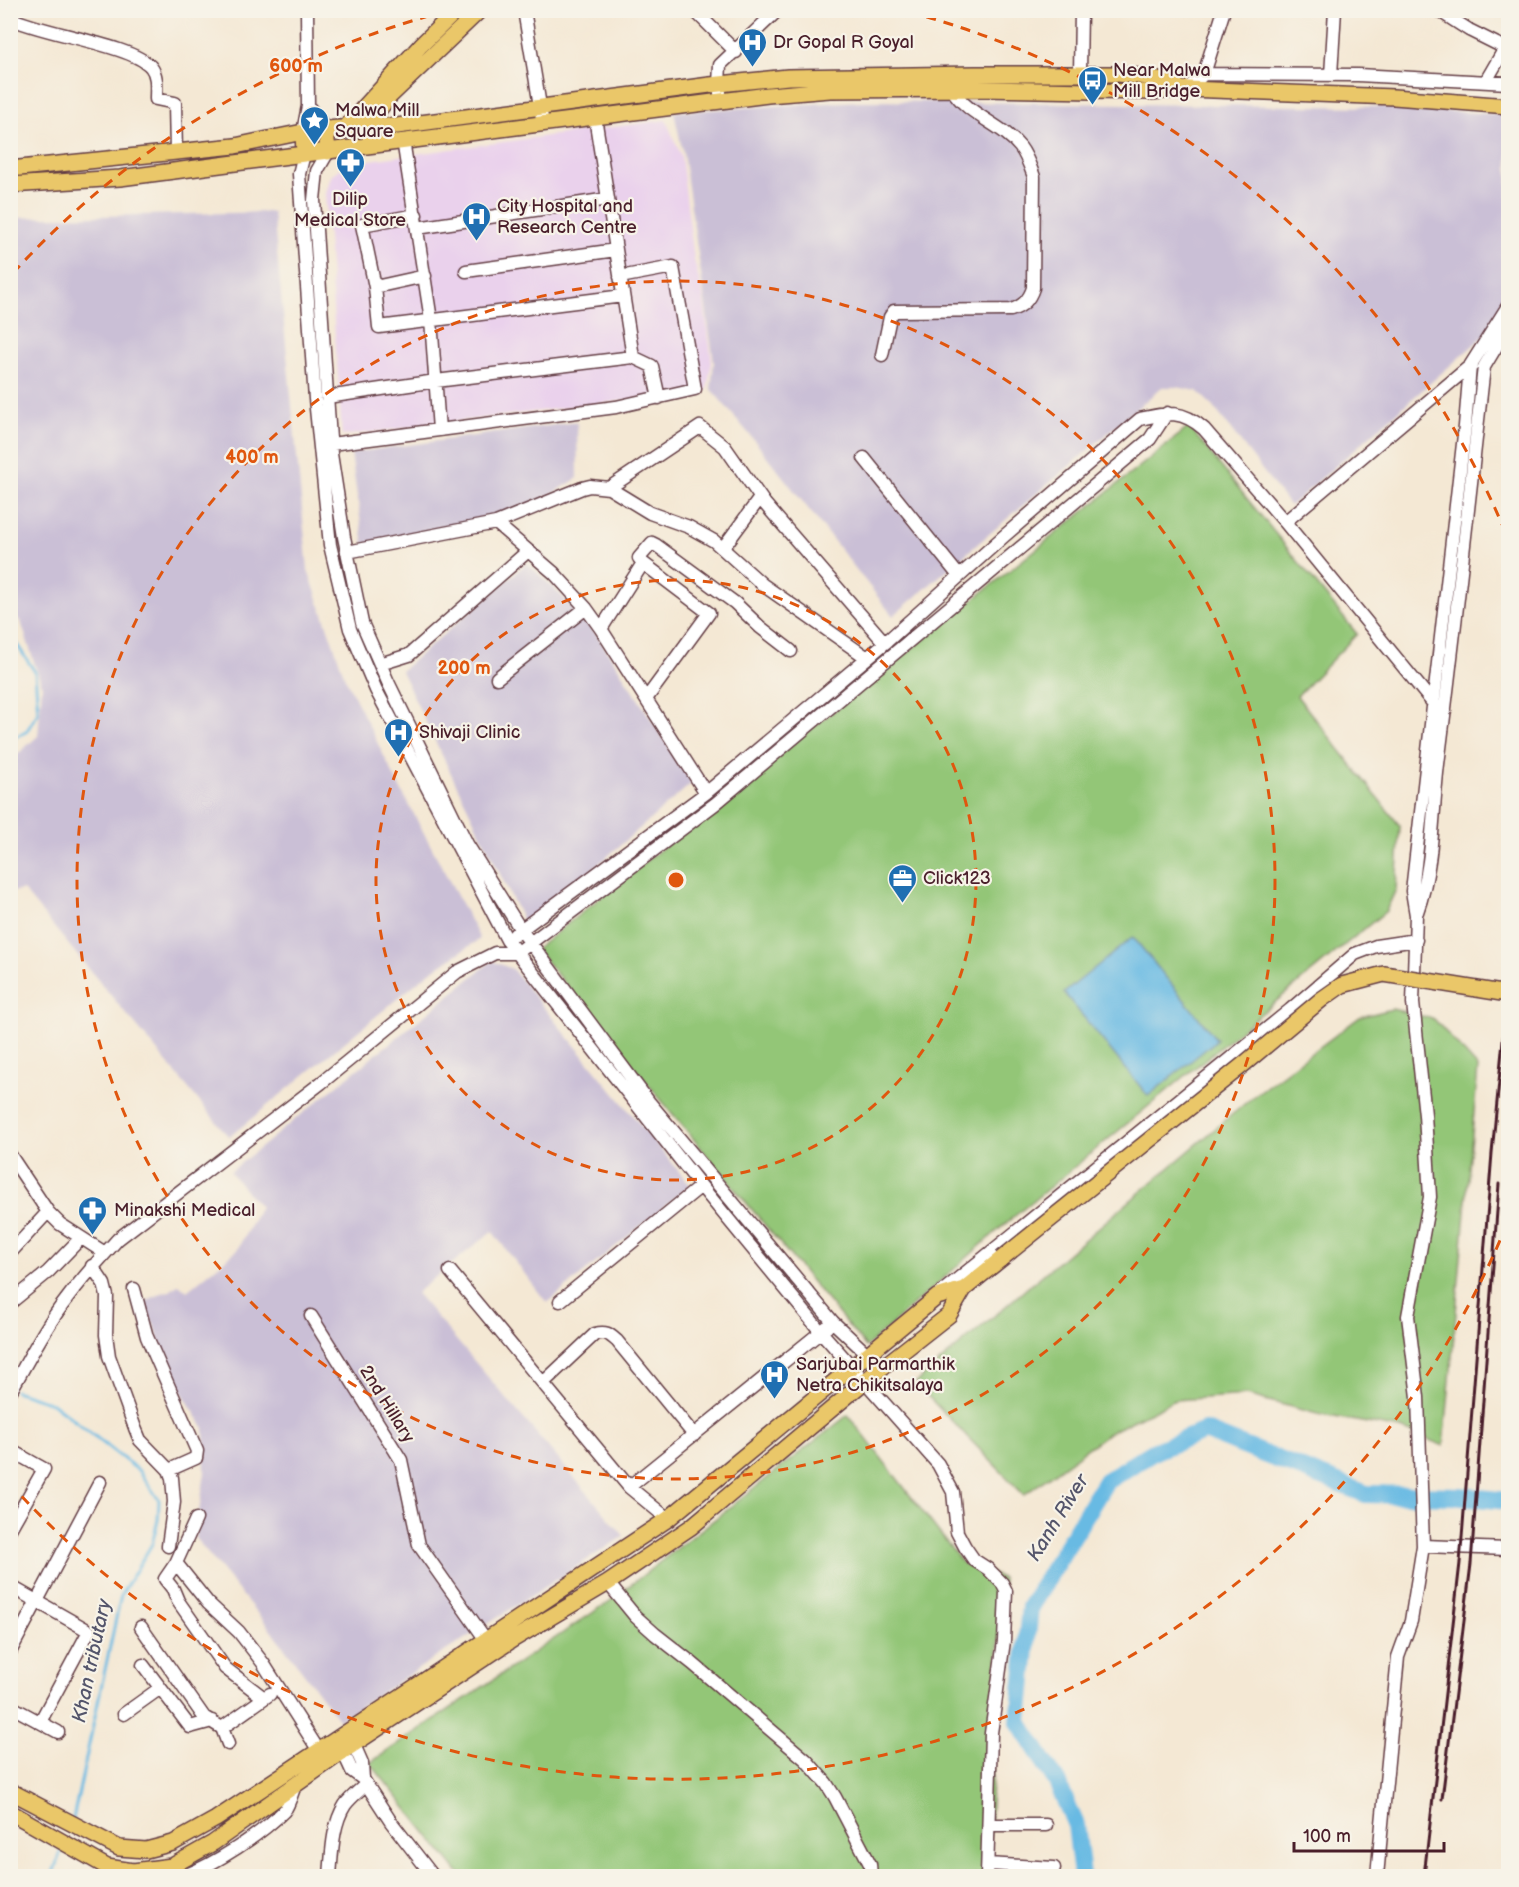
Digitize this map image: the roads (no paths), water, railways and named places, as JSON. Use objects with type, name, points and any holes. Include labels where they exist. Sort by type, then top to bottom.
[{"type":"main road","points":[[346,148],[345,128],[421,45],[457,10]]},
{"type":"main road","points":[[364,146],[366,126],[389,97],[480,10]]},
{"type":"main road","points":[[10,185],[120,178],[328,152],[403,140],[830,90],[1080,74],[1149,77],[1187,89]]},
{"type":"main road","points":[[10,169],[235,146],[326,129],[397,126],[788,76],[1149,92],[1187,89],[1394,97],[1509,106]]},
{"type":"main road","points":[[326,129],[328,152]]},
{"type":"main road","points":[[303,132],[303,154]]},
{"type":"main road","points":[[10,1791],[119,1848],[146,1850],[174,1843],[216,1819],[319,1751],[345,1741],[608,1583],[691,1527],[949,1315],[964,1289],[1342,985],[1384,974],[1509,994]]},
{"type":"main road","points":[[10,1812],[107,1867],[132,1871],[172,1866],[213,1843],[295,1785],[345,1741],[486,1640],[668,1519],[866,1353],[937,1297],[964,1289]]},
{"type":"street","points":[[524,10],[543,124]]},
{"type":"street","points":[[721,101],[720,65],[778,10]]},
{"type":"street","points":[[1080,74],[1081,10]]},
{"type":"street","points":[[1187,89],[1204,74],[1224,10]]},
{"type":"street","points":[[1331,75],[1335,10]]},
{"type":"street","points":[[1438,10],[1469,30],[1507,45],[1486,81]]},
{"type":"street","points":[[303,11],[308,106],[303,132]]},
{"type":"street","points":[[695,11],[736,52]]},
{"type":"street","points":[[13,19],[40,29],[130,53],[150,67],[156,78],[156,99],[175,103],[176,153]]},
{"type":"street","points":[[1204,74],[1331,75],[1509,83]]},
{"type":"street","points":[[882,356],[890,317],[894,311],[1011,309],[1020,307],[1026,302],[1033,288],[1034,177],[1029,164],[1011,138],[964,104],[942,84]]},
{"type":"street","points":[[308,106],[326,129]]},
{"type":"street","points":[[595,117],[633,357]]},
{"type":"street","points":[[403,140],[431,320],[439,430]]},
{"type":"street","points":[[328,152],[317,171],[314,201],[331,444],[347,552],[362,623],[380,664],[467,844],[521,930],[649,1102],[833,1322],[866,1353],[880,1370]]},
{"type":"street","points":[[303,154],[299,174],[315,399],[330,545],[350,629],[376,690],[507,940],[701,1186],[821,1332],[938,1464],[953,1492],[957,1532],[965,1547],[974,1560],[988,1569],[1002,1583],[1006,1591],[1004,1641],[991,1733],[987,1870],[1054,1868]]},
{"type":"street","points":[[608,199],[362,225],[375,287],[379,327],[623,296]]},
{"type":"street","points":[[466,271],[616,250]]},
{"type":"street","points":[[331,444],[616,407],[695,389],[673,267],[620,277]]},
{"type":"street","points":[[375,287],[425,276]]},
{"type":"street","points":[[1285,522],[1470,366],[1509,306]]},
{"type":"street","points":[[1416,915],[1425,889],[1484,367],[1509,327]]},
{"type":"street","points":[[327,397],[633,357],[652,366],[659,398]]},
{"type":"street","points":[[1470,366],[1484,367]]},
{"type":"street","points":[[1377,1876],[1398,1657],[1411,1621],[1423,1546],[1418,1397],[1408,1316],[1430,1197],[1425,1115],[1413,1003],[1416,915],[1412,891],[1470,366]]},
{"type":"street","points":[[10,1392],[64,1301],[92,1266],[118,1239],[321,1083],[440,984],[457,972],[495,953],[507,940],[706,793],[885,643],[1140,419],[1167,413],[1182,414],[1193,419],[1204,429],[1285,522],[1433,703],[1445,711]]},
{"type":"street","points":[[495,953],[517,953],[715,804],[1150,439],[1167,413]]},
{"type":"street","points":[[609,488],[700,427],[725,447],[760,498],[885,643]]},
{"type":"street","points":[[864,458],[959,576]]},
{"type":"street","points":[[347,552],[496,523],[576,490],[590,486],[609,488],[650,513],[689,527],[723,548],[763,585],[866,657]]},
{"type":"street","points":[[723,548],[760,498]]},
{"type":"street","points":[[496,523],[554,573],[586,608],[706,793]]},
{"type":"street","points":[[646,699],[709,613],[643,563],[639,557],[650,544],[653,543],[735,603],[790,651]]},
{"type":"street","points":[[380,664],[409,655],[528,551]]},
{"type":"street","points":[[601,629],[643,563]]},
{"type":"street","points":[[341,592],[355,588]]},
{"type":"street","points":[[497,678],[586,608]]},
{"type":"street","points":[[937,1297],[1290,1010],[1355,954],[1377,946],[1416,939]]},
{"type":"street","points":[[10,1155],[48,1212],[60,1224],[105,1253]]},
{"type":"street","points":[[560,1301],[701,1186]]},
{"type":"street","points":[[10,1254],[48,1212]]},
{"type":"street","points":[[10,1303],[48,1272],[81,1238]]},
{"type":"street","points":[[92,1266],[104,1284],[107,1296],[106,1335],[109,1356],[135,1428],[140,1440],[169,1470],[174,1485],[168,1546]]},
{"type":"street","points":[[450,1271],[629,1487],[668,1519]]},
{"type":"street","points":[[134,1288],[147,1337],[197,1451],[196,1458],[169,1470]]},
{"type":"street","name":"2nd Hillary","points":[[310,1316],[401,1460],[419,1545],[486,1640]]},
{"type":"street","points":[[629,1487],[833,1322]]},
{"type":"street","points":[[543,1383],[595,1334],[603,1332],[609,1334],[694,1435]]},
{"type":"street","points":[[10,1450],[44,1469],[10,1528]]},
{"type":"street","points":[[10,1652],[100,1482]]},
{"type":"street","points":[[196,1519],[176,1563],[165,1579],[173,1589],[177,1601],[225,1668],[264,1698]]},
{"type":"street","points":[[1423,1546],[1509,1549]]},
{"type":"street","points":[[176,1563],[208,1603],[239,1632],[263,1663],[319,1751]]},
{"type":"street","points":[[608,1583],[635,1616],[780,1738],[819,1775],[835,1797],[870,1864],[871,1876]]},
{"type":"street","points":[[10,1586],[89,1631],[40,1722]]},
{"type":"street","points":[[141,1627],[204,1717],[217,1724],[228,1744]]},
{"type":"street","points":[[144,1665],[159,1689],[190,1727],[217,1724],[278,1689]]},
{"type":"street","points":[[124,1714],[159,1689]]},
{"type":"street","points":[[10,1706],[58,1732]]},
{"type":"street","points":[[345,1741],[362,1763],[364,1782],[391,1822],[433,1876]]},
{"type":"street","points":[[330,1876],[334,1838],[340,1818],[345,1805],[364,1782]]},
{"type":"street","points":[[184,1876],[205,1868],[255,1834],[285,1809],[295,1785]]},
{"type":"street","points":[[989,1825],[1046,1825]]},
{"type":"water","points":[[1133,937],[1217,1040],[1148,1096],[1064,993]]},
{"type":"waterway","name":"Khan tributary","points":[[10,634],[35,672],[38,713],[26,732],[10,739]]},
{"type":"waterway","name":"Khan tributary","points":[[15,1391],[52,1403],[139,1471],[159,1500],[158,1520],[152,1544],[121,1595],[73,1819]]},
{"type":"waterway","name":"Kanh River","points":[[1082,1876],[1076,1825],[1057,1782],[1019,1722],[1030,1607],[1106,1481],[1155,1451],[1205,1431],[1366,1494],[1459,1496],[1508,1501]]},
{"type":"waterway","name":"Khan tributary","points":[[52,1876],[62,1848]]},
{"type":"railway","points":[[1424,1876],[1460,1563],[1492,1153],[1508,989]]},
{"type":"railway","points":[[1442,1799],[1471,1564],[1499,1184]]},
{"type":"place","name":"Dr Gopal R Goyal","points":[[752,68]]},
{"type":"place","name":"Near Malwa Mill Bridge","points":[[1092,106]]},
{"type":"place","name":"Malwa Mill Square","points":[[314,146]]},
{"type":"place","name":"Dilip Medical Store","points":[[350,188]]},
{"type":"place","name":"City Hospital and Research Centre","points":[[476,242]]},
{"type":"place","name":"Shivaji Clinic","points":[[398,758]]},
{"type":"place","name":"Click123","points":[[902,904]]},
{"type":"place","name":"Minakshi Medical","points":[[93,1236]]},
{"type":"place","name":"Sarjubai Parmarthik Netra Chikitsalaya","points":[[775,1400]]}]
